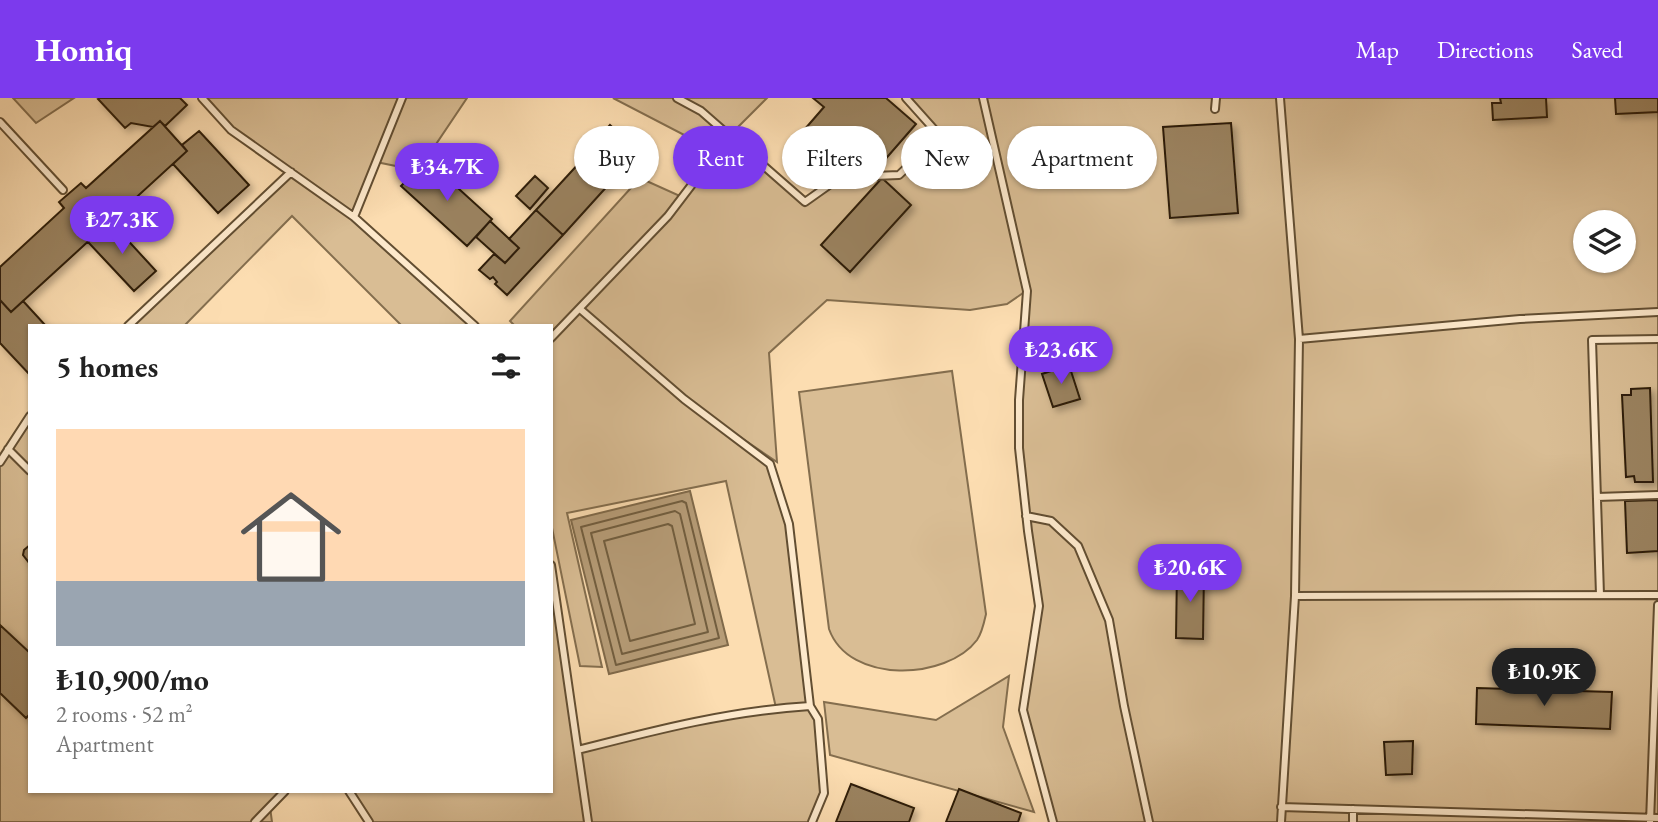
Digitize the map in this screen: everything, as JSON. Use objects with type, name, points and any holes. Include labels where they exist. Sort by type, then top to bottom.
[{"type":"lane","points":[[202,98],[231,130],[354,218],[473,324]]},
{"type":"lane","points":[[354,218],[402,98]]},
{"type":"lane","points":[[677,98],[701,111],[718,126]]},
{"type":"lane","points":[[768,170],[804,202],[860,163],[874,176],[899,175],[940,136],[906,98]]},
{"type":"lane","points":[[983,98],[1027,291],[1019,400],[1019,448],[1039,606],[1023,710],[1053,822]]},
{"type":"lane","points":[[1215,109],[1216,98]]},
{"type":"lane","points":[[1280,98],[1299,339],[1296,596],[1281,822]]},
{"type":"lane","points":[[0,122],[63,190]]},
{"type":"lane","points":[[130,324],[291,172]]},
{"type":"lane","points":[[553,336],[668,216],[689,189]]},
{"type":"lane","points":[[580,309],[684,399],[770,464],[789,524],[810,706],[818,719],[824,793],[812,822]]},
{"type":"lane","points":[[1299,339],[1520,319],[1658,312]]},
{"type":"lane","points":[[1600,595],[1592,340],[1658,340]]},
{"type":"lane","points":[[0,462],[28,419]]},
{"type":"lane","points":[[8,449],[28,469]]},
{"type":"lane","points":[[1597,497],[1658,495]]},
{"type":"lane","points":[[1026,516],[1051,520],[1077,546],[1109,620],[1149,822]]},
{"type":"lane","points":[[553,579],[587,822]]},
{"type":"lane","points":[[1296,596],[1658,595]]},
{"type":"lane","points":[[1282,807],[1653,819],[1658,605]]},
{"type":"lane","points":[[578,750],[666,727],[759,709],[810,706]]},
{"type":"lane","points":[[255,822],[283,793]]},
{"type":"lane","points":[[350,793],[369,822]]},
{"type":"lane","points":[[1353,809],[1353,822]]},
{"type":"shaded area","points":[[13,98],[74,98],[36,123]]},
{"type":"shaded area","points":[[202,98],[467,98],[426,159],[415,170],[376,162],[354,217],[473,324],[400,324],[292,216],[186,324],[130,324],[291,172],[231,130]]},
{"type":"shaded area","points":[[613,98],[767,98],[739,126],[673,126],[673,129]]},
{"type":"shaded area","points":[[906,98],[1658,98],[1658,822],[1053,822],[1023,710],[1039,606],[1019,448],[1026,291],[1007,304],[970,310],[827,300],[769,353],[777,462],[700,410],[770,464],[789,524],[810,706],[818,719],[824,793],[812,822],[369,822],[350,793],[553,793],[553,583],[578,750],[776,708],[726,481],[567,513],[602,667],[580,666],[553,533],[553,324],[513,324],[510,321],[630,189],[659,189],[659,187],[682,197],[688,189],[768,189],[768,170],[782,182],[782,189],[790,189],[805,202],[823,189],[887,189],[887,175],[901,173],[901,189],[993,189],[993,126],[931,126]]},
{"type":"shaded area","points":[[952,371],[986,614],[984,624],[977,640],[963,653],[944,663],[922,669],[877,668],[856,660],[840,647],[829,629],[799,392]]},
{"type":"shaded area","points":[[28,419],[28,793],[283,793],[270,807],[272,822],[0,822],[0,462]]},
{"type":"shaded area","points":[[1009,676],[1003,727],[1034,812],[830,755],[824,702],[936,720]]},
{"type":"water","points":[[690,491],[728,645],[609,674],[571,520]]},
{"type":"building","points":[[180,98],[187,105],[165,126],[160,121],[153,127],[131,123],[125,128],[98,99]]},
{"type":"building","points":[[813,98],[886,98],[916,124],[901,126],[901,141],[887,157],[887,126],[808,126],[824,107]]},
{"type":"building","points":[[1500,98],[1546,98],[1547,117],[1493,120],[1492,103],[1501,103]]},
{"type":"building","points":[[1615,98],[1658,98],[1658,112],[1616,114]]},
{"type":"building","points":[[160,121],[187,151],[11,312],[0,300],[0,267],[64,208],[59,202],[81,183],[86,188]]},
{"type":"building","points":[[1231,123],[1238,213],[1170,218],[1163,127]]},
{"type":"building","points":[[199,131],[249,185],[218,213],[173,164],[187,151],[182,145]]},
{"type":"building","points":[[426,159],[492,219],[467,246],[401,186],[418,173],[415,170]]},
{"type":"building","points":[[574,169],[574,189],[605,189],[563,235],[536,210]]},
{"type":"building","points":[[535,176],[548,188],[530,209],[516,196]]},
{"type":"building","points":[[887,183],[911,205],[850,272],[821,245],[872,189],[887,189]]},
{"type":"building","points":[[536,210],[563,235],[507,295],[495,284],[497,282],[493,277],[490,279],[479,270],[494,254],[505,263],[519,248],[509,239]]},
{"type":"building","points":[[110,221],[156,271],[134,291],[88,242]]},
{"type":"building","points":[[490,221],[519,248],[505,263],[476,237]]},
{"type":"building","points":[[0,300],[11,312],[23,301],[44,324],[28,324],[28,373],[0,343]]},
{"type":"building","points":[[1069,365],[1080,399],[1053,407],[1042,374]]},
{"type":"building","points":[[1650,388],[1653,482],[1635,482],[1634,476],[1626,477],[1622,395],[1631,395],[1631,389]]},
{"type":"building","points":[[1658,500],[1658,551],[1627,553],[1625,501]]},
{"type":"building","points":[[28,547],[28,561],[23,555]]},
{"type":"building","points":[[1177,570],[1204,570],[1203,639],[1176,638]]},
{"type":"building","points":[[0,625],[28,651],[28,716],[26,718],[0,693]]},
{"type":"building","points":[[1477,688],[1612,692],[1610,729],[1476,724]]},
{"type":"building","points":[[1413,741],[1412,774],[1386,775],[1384,742]]},
{"type":"building","points":[[851,784],[914,808],[909,822],[836,822]]},
{"type":"building","points":[[959,789],[1021,813],[1018,822],[946,822]]}]
